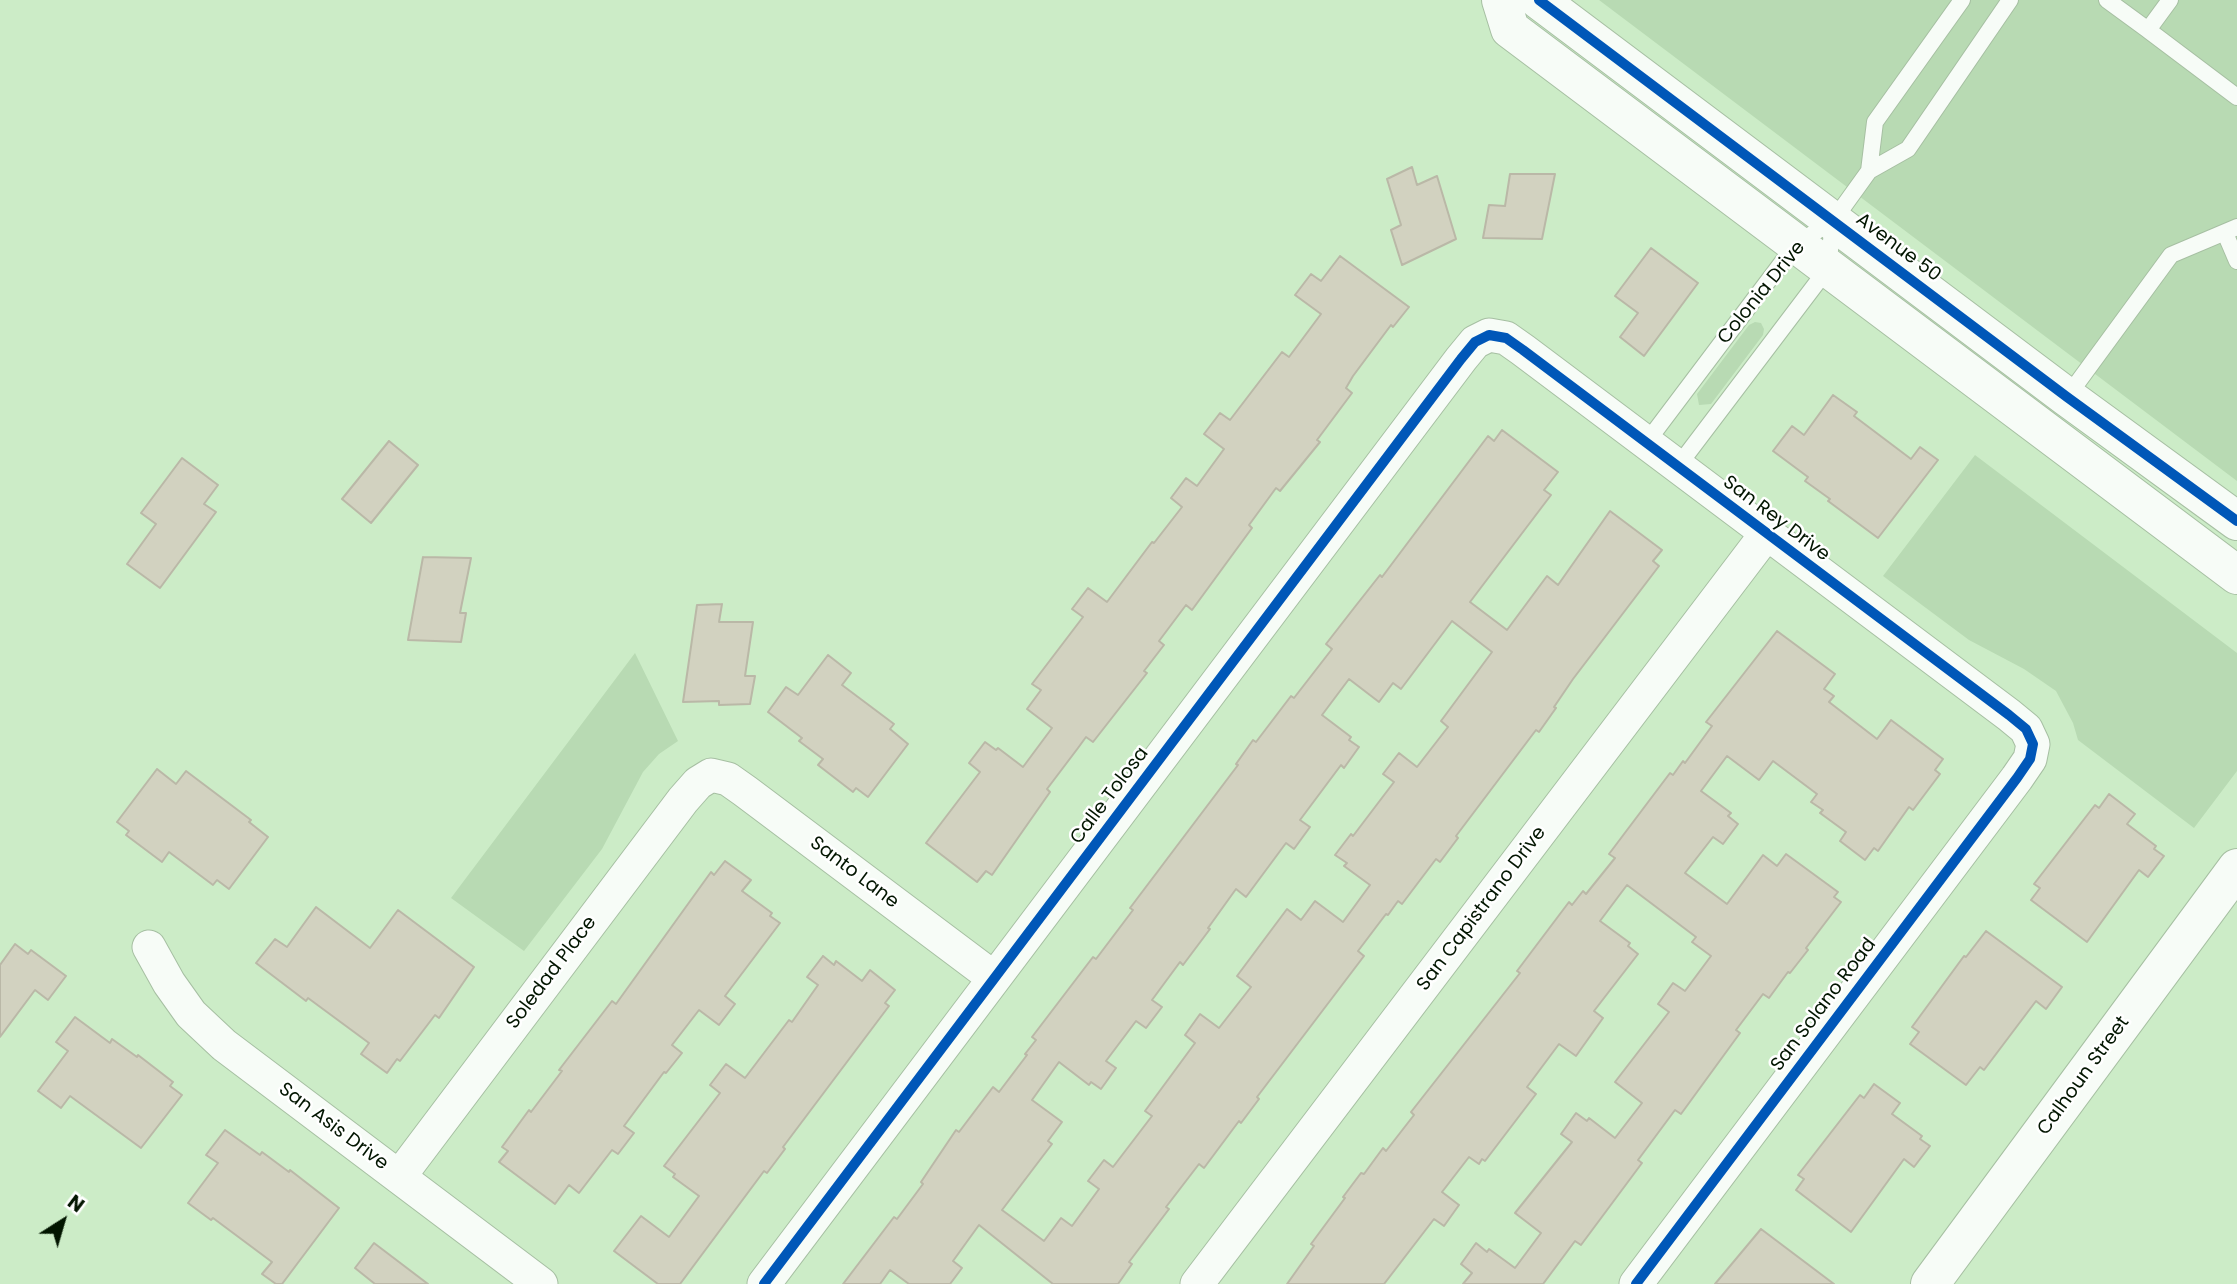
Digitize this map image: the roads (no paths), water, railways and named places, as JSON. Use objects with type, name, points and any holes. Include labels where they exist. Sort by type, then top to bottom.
[{"type":"main road","points":[[1501,0],[1510,29],[2237,575]]},
{"type":"main road","name":"Avenue 50","points":[[1539,0],[2067,397],[2237,521]]},
{"type":"main road","name":"Calhoun Street","points":[[1930,1284],[2237,868]]},
{"type":"street","name":"San Rey Drive","points":[[1489,335],[1506,338],[1523,350],[1767,533],[2009,715],[2026,729],[2033,744]]},
{"type":"street","name":"Calle Tolosa","points":[[764,1284],[1461,359],[1475,342],[1489,335]]},
{"type":"street","name":"San Capistrano Drive","points":[[1197,1284],[1767,533]]},
{"type":"street","name":"San Solano Road","points":[[1636,1284],[2017,778],[2030,759],[2033,744]]},
{"type":"street","name":"Santo Lane","points":[[711,775],[728,779],[746,791],[994,978]]},
{"type":"street","name":"Soledad Place","points":[[399,1177],[683,800],[698,783],[711,775]]},
{"type":"street","name":"San Asis Drive","points":[[149,947],[169,983],[191,1014],[216,1037],[541,1284]]},
{"type":"lane","points":[[1869,171],[1875,122],[1962,0]]},
{"type":"lane","points":[[1833,221],[1869,171],[1908,149],[2010,0]]},
{"type":"lane","points":[[2106,0],[2237,97]]},
{"type":"lane","points":[[2148,30],[2170,0]]},
{"type":"lane","name":"Colonia Drive","points":[[1646,443],[1796,244],[1833,221]]},
{"type":"lane","name":"Colonia Drive","points":[[1678,467],[1828,268],[1833,221]]},
{"type":"lane","points":[[2067,397],[2171,255],[2231,230],[2237,261]]}]
